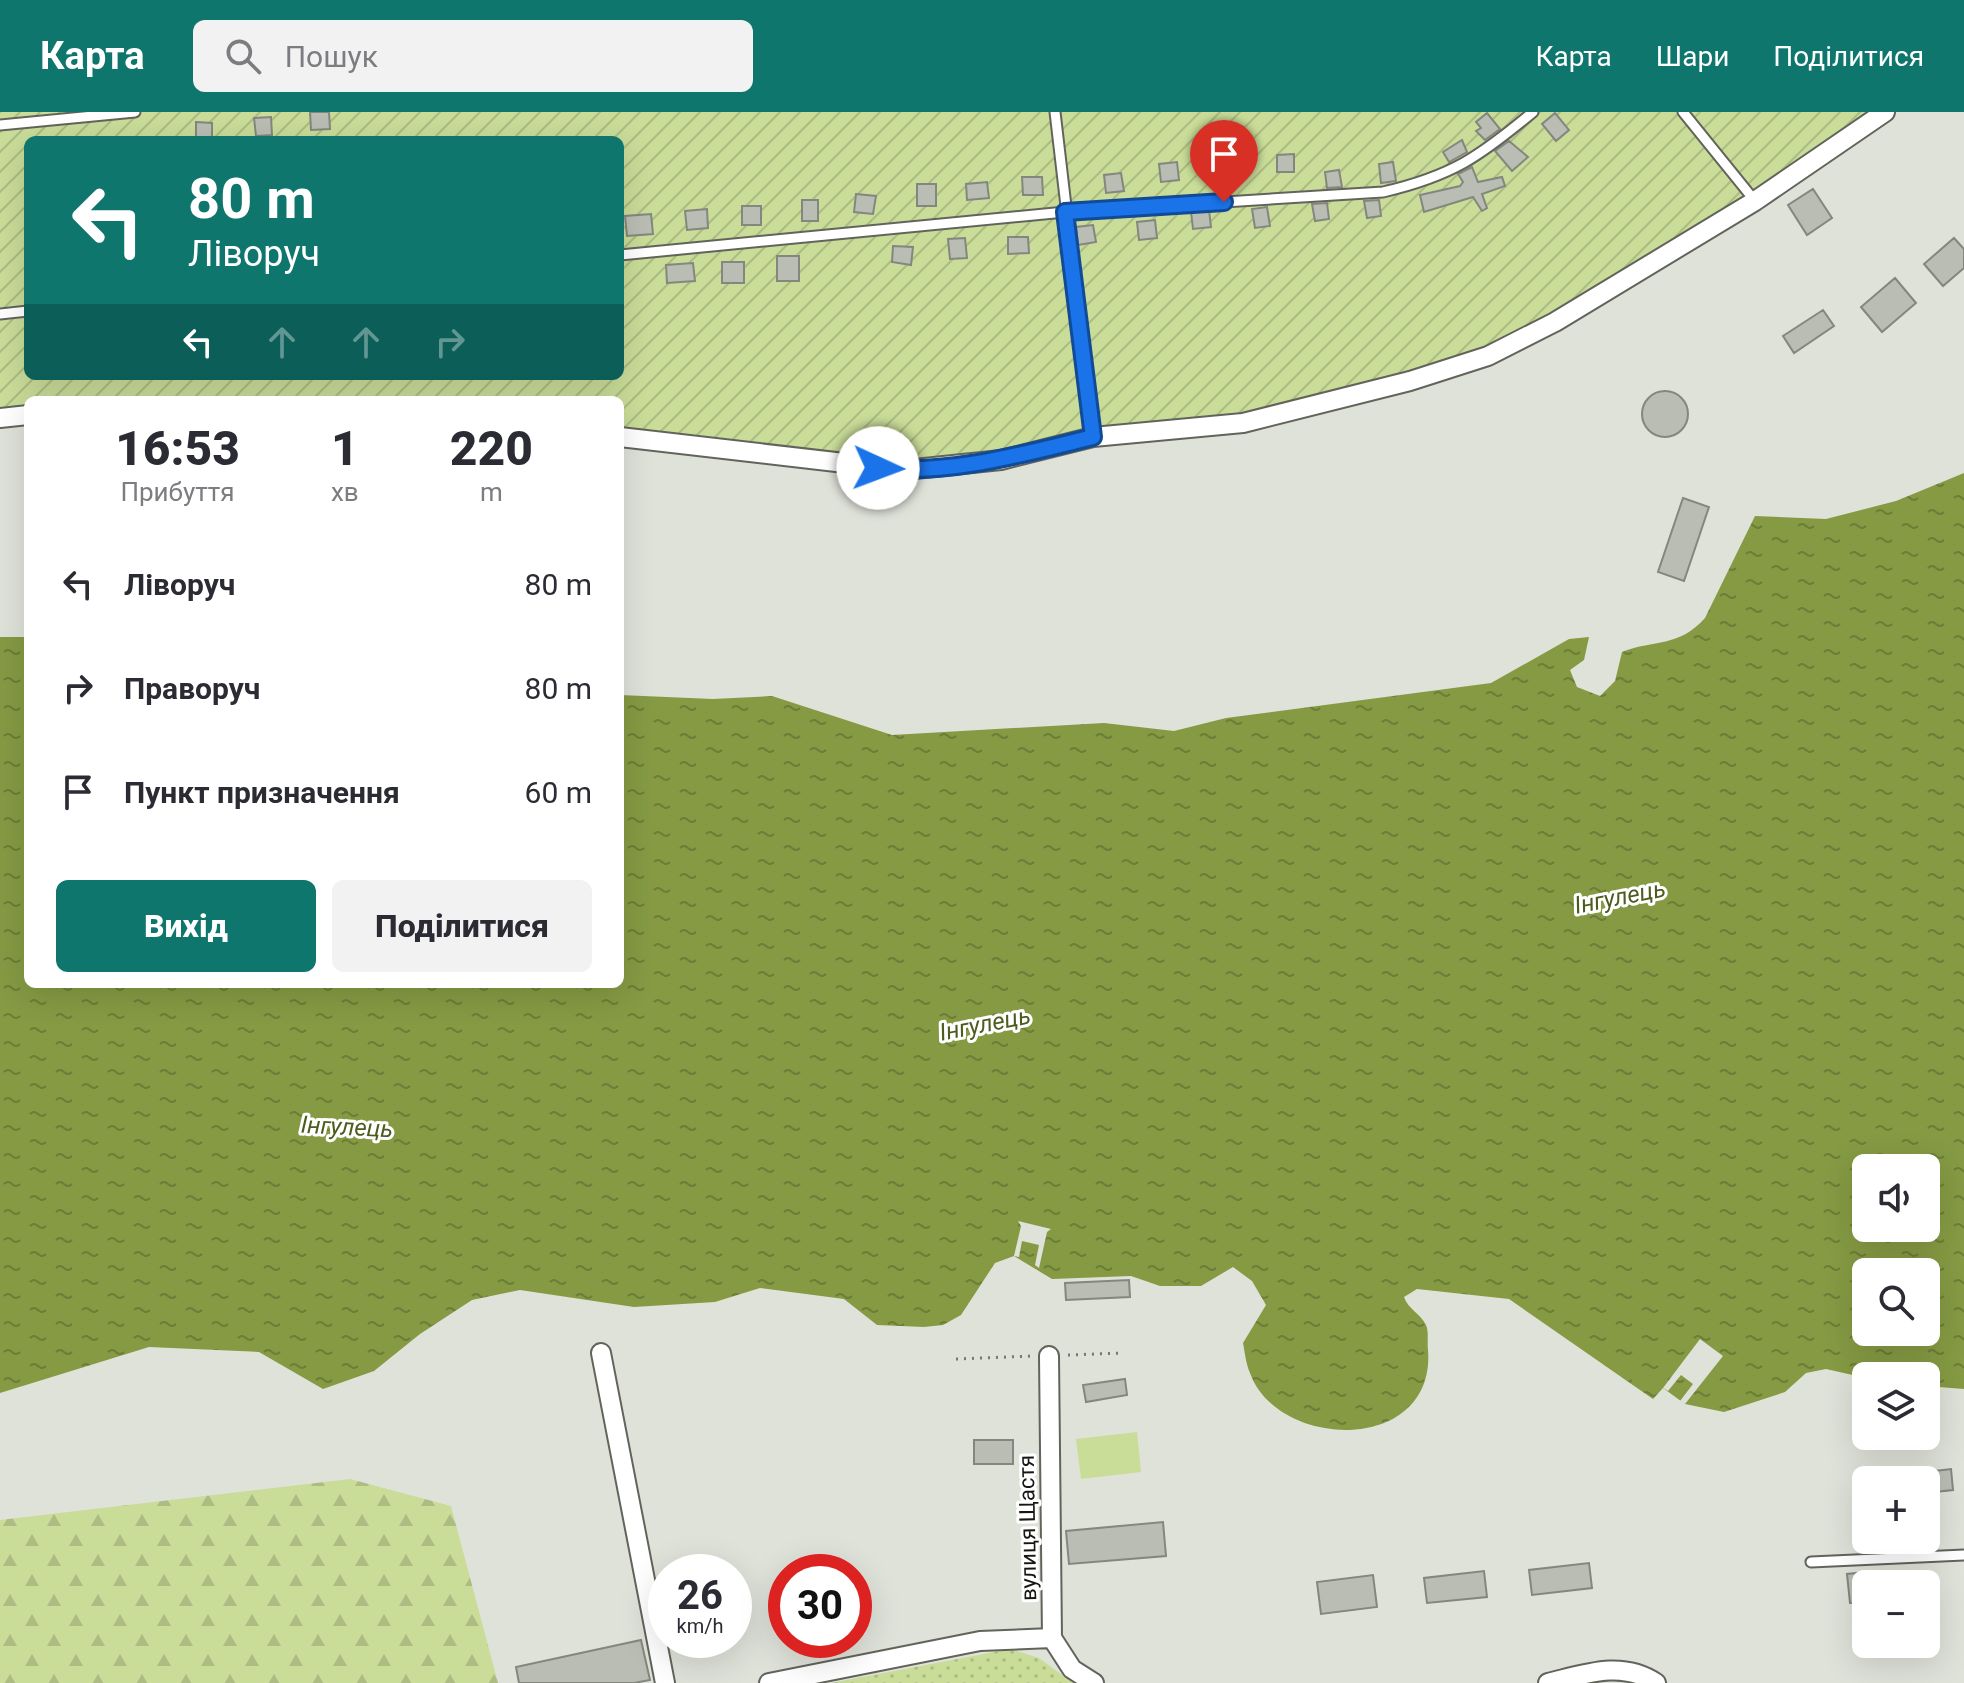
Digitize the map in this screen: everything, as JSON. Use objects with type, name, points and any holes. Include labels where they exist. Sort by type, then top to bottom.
[{"type":"street","points":[[624,437],[905,470],[1001,460],[1093,437],[1243,423],[1410,381],[1488,356],[1555,322],[1755,201],[1885,112]]},
{"type":"street","points":[[0,418],[24,415]]},
{"type":"street","points":[[601,1353],[665,1683]]},
{"type":"street","name":"вулиця Щастя","points":[[1049,1356],[1052,1638]]},
{"type":"street","points":[[769,1683],[980,1641],[1052,1638],[1072,1669],[1094,1683]]},
{"type":"street","points":[[1548,1683],[1604,1669],[1642,1674],[1656,1683]]},
{"type":"lane","points":[[0,125],[135,112]]},
{"type":"lane","points":[[1055,112],[1093,437]]},
{"type":"lane","points":[[624,255],[1065,212],[1383,192],[1429,181],[1458,169],[1489,149],[1533,112]]},
{"type":"lane","points":[[1683,112],[1755,201]]},
{"type":"lane","points":[[0,314],[24,311]]},
{"type":"lane","points":[[1811,1562],[1964,1555]]},
{"type":"green space","points":[[0,112],[1885,112],[1488,356],[1243,423],[905,470],[624,437],[624,396],[24,396],[24,415],[0,418]]},
{"type":"green space","points":[[1137,1432],[1141,1472],[1081,1479],[1076,1439]]},
{"type":"green space","points":[[350,1479],[451,1506],[498,1683],[0,1683],[0,1520]]},
{"type":"green space","points":[[1010,1649],[1039,1658],[1073,1683],[831,1683]]},
{"type":"water","name":"Інгулець","points":[[1964,473],[1964,1389],[1940,1387],[1940,1362],[1852,1362],[1852,1375],[1826,1369],[1806,1373],[1785,1392],[1724,1412],[1685,1404],[1663,1388],[1653,1399],[1509,1299],[1417,1289],[1404,1297],[1426,1325],[1428,1350],[1424,1384],[1408,1408],[1383,1424],[1352,1430],[1321,1427],[1291,1417],[1266,1399],[1250,1373],[1243,1343],[1266,1305],[1252,1281],[1233,1267],[1201,1286],[1160,1286],[1131,1276],[1052,1279],[1014,1256],[995,1263],[961,1315],[943,1325],[877,1325],[844,1299],[760,1288],[715,1302],[634,1307],[520,1290],[472,1300],[420,1334],[374,1371],[323,1389],[259,1352],[149,1347],[0,1393],[0,637],[24,637],[24,988],[624,988],[624,695],[713,699],[772,696],[892,735],[1104,723],[1174,731],[1226,718],[1491,683],[1569,639],[1589,637],[1584,660],[1570,670],[1577,687],[1600,696],[1615,681],[1622,652],[1676,639],[1705,618],[1755,516],[1826,519],[1896,501]]},
{"type":"pier","points":[[1018,1221],[1051,1229],[1047,1232],[1039,1268],[1035,1265],[1039,1245],[1022,1241],[1019,1257],[1014,1256],[1021,1226]]},
{"type":"pier","points":[[1700,1339],[1723,1356],[1685,1404],[1680,1401],[1693,1384],[1681,1375],[1668,1391],[1663,1388]]},
{"type":"building","points":[[310,112],[329,112],[330,129],[311,130]]},
{"type":"building","points":[[1487,113],[1500,129],[1485,140],[1476,131],[1481,128],[1476,122]]},
{"type":"building","points":[[1555,113],[1569,130],[1556,141],[1542,124]]},
{"type":"building","points":[[271,117],[272,135],[256,136],[254,118]]},
{"type":"building","points":[[196,122],[212,123],[212,136],[196,136]]},
{"type":"building","points":[[1462,140],[1467,152],[1449,162],[1443,152]]},
{"type":"building","points":[[1509,141],[1528,157],[1512,171],[1495,151]]},
{"type":"building","points":[[1294,154],[1294,172],[1277,172],[1277,155]]},
{"type":"building","points":[[1234,160],[1236,178],[1218,180],[1216,162]]},
{"type":"building","points":[[1177,162],[1179,180],[1161,182],[1159,164]]},
{"type":"building","points":[[1393,162],[1396,181],[1381,183],[1379,164]]},
{"type":"building","points":[[1472,167],[1478,182],[1502,177],[1505,186],[1482,194],[1487,208],[1482,211],[1473,197],[1424,212],[1420,195],[1460,186],[1463,182],[1458,174]]},
{"type":"building","points":[[1339,170],[1342,187],[1327,188],[1325,172]]},
{"type":"building","points":[[1121,173],[1124,191],[1106,193],[1104,175]]},
{"type":"building","points":[[1022,177],[1042,177],[1043,195],[1023,195]]},
{"type":"building","points":[[987,182],[989,198],[967,200],[966,184]]},
{"type":"building","points":[[917,184],[936,184],[936,206],[917,206]]},
{"type":"building","points":[[1813,189],[1832,218],[1807,235],[1788,205]]},
{"type":"building","points":[[856,194],[876,196],[873,214],[854,212]]},
{"type":"building","points":[[802,200],[818,200],[818,221],[802,221]]},
{"type":"building","points":[[1379,200],[1381,216],[1367,218],[1364,201]]},
{"type":"building","points":[[1327,203],[1329,219],[1315,221],[1312,204]]},
{"type":"building","points":[[742,206],[761,206],[761,225],[742,225]]},
{"type":"building","points":[[1267,207],[1270,226],[1255,228],[1252,209]]},
{"type":"building","points":[[707,209],[708,228],[687,230],[685,211]]},
{"type":"building","points":[[1209,210],[1211,227],[1193,229],[1191,212]]},
{"type":"building","points":[[651,214],[653,234],[627,236],[625,216]]},
{"type":"building","points":[[1155,220],[1157,238],[1139,240],[1137,222]]},
{"type":"building","points":[[1093,225],[1096,242],[1078,245],[1076,227]]},
{"type":"building","points":[[1008,237],[1028,237],[1029,253],[1008,254]]},
{"type":"building","points":[[965,238],[967,258],[950,259],[948,239]]},
{"type":"building","points":[[1954,238],[1964,249],[1964,268],[1943,286],[1924,264]]},
{"type":"building","points":[[893,246],[913,247],[911,265],[892,262]]},
{"type":"building","points":[[777,256],[799,256],[799,281],[777,281]]},
{"type":"building","points":[[722,262],[744,262],[744,283],[722,283]]},
{"type":"building","points":[[693,263],[695,281],[667,283],[666,265]]},
{"type":"building","points":[[1895,278],[1916,303],[1882,332],[1861,307]]},
{"type":"building","points":[[1823,310],[1834,326],[1794,353],[1783,336]]},
{"type":"building","points":[[1665,391],[1681,398],[1688,414],[1681,430],[1665,437],[1649,430],[1642,414],[1649,398]]},
{"type":"building","points":[[1683,498],[1709,507],[1684,581],[1658,572]]},
{"type":"building","points":[[1129,1280],[1130,1297],[1066,1300],[1065,1283]]},
{"type":"building","points":[[1125,1379],[1127,1395],[1086,1402],[1083,1385]]},
{"type":"building","points":[[974,1440],[1013,1440],[1013,1464],[974,1464]]},
{"type":"building","points":[[1951,1469],[1953,1490],[1940,1491],[1940,1470]]},
{"type":"building","points":[[1163,1522],[1166,1556],[1069,1564],[1066,1531]]},
{"type":"building","points":[[1589,1563],[1592,1588],[1532,1595],[1529,1570]]},
{"type":"building","points":[[1484,1571],[1487,1597],[1427,1603],[1424,1578]]},
{"type":"building","points":[[1852,1573],[1852,1603],[1850,1603],[1847,1574]]},
{"type":"building","points":[[1373,1575],[1377,1607],[1321,1614],[1317,1582]]},
{"type":"building","points":[[641,1640],[650,1680],[634,1683],[519,1683],[516,1667]]},
{"type":"route","points":[[878,468],[905,470],[1001,460],[1093,437],[1065,212],[1224,202]]}]
